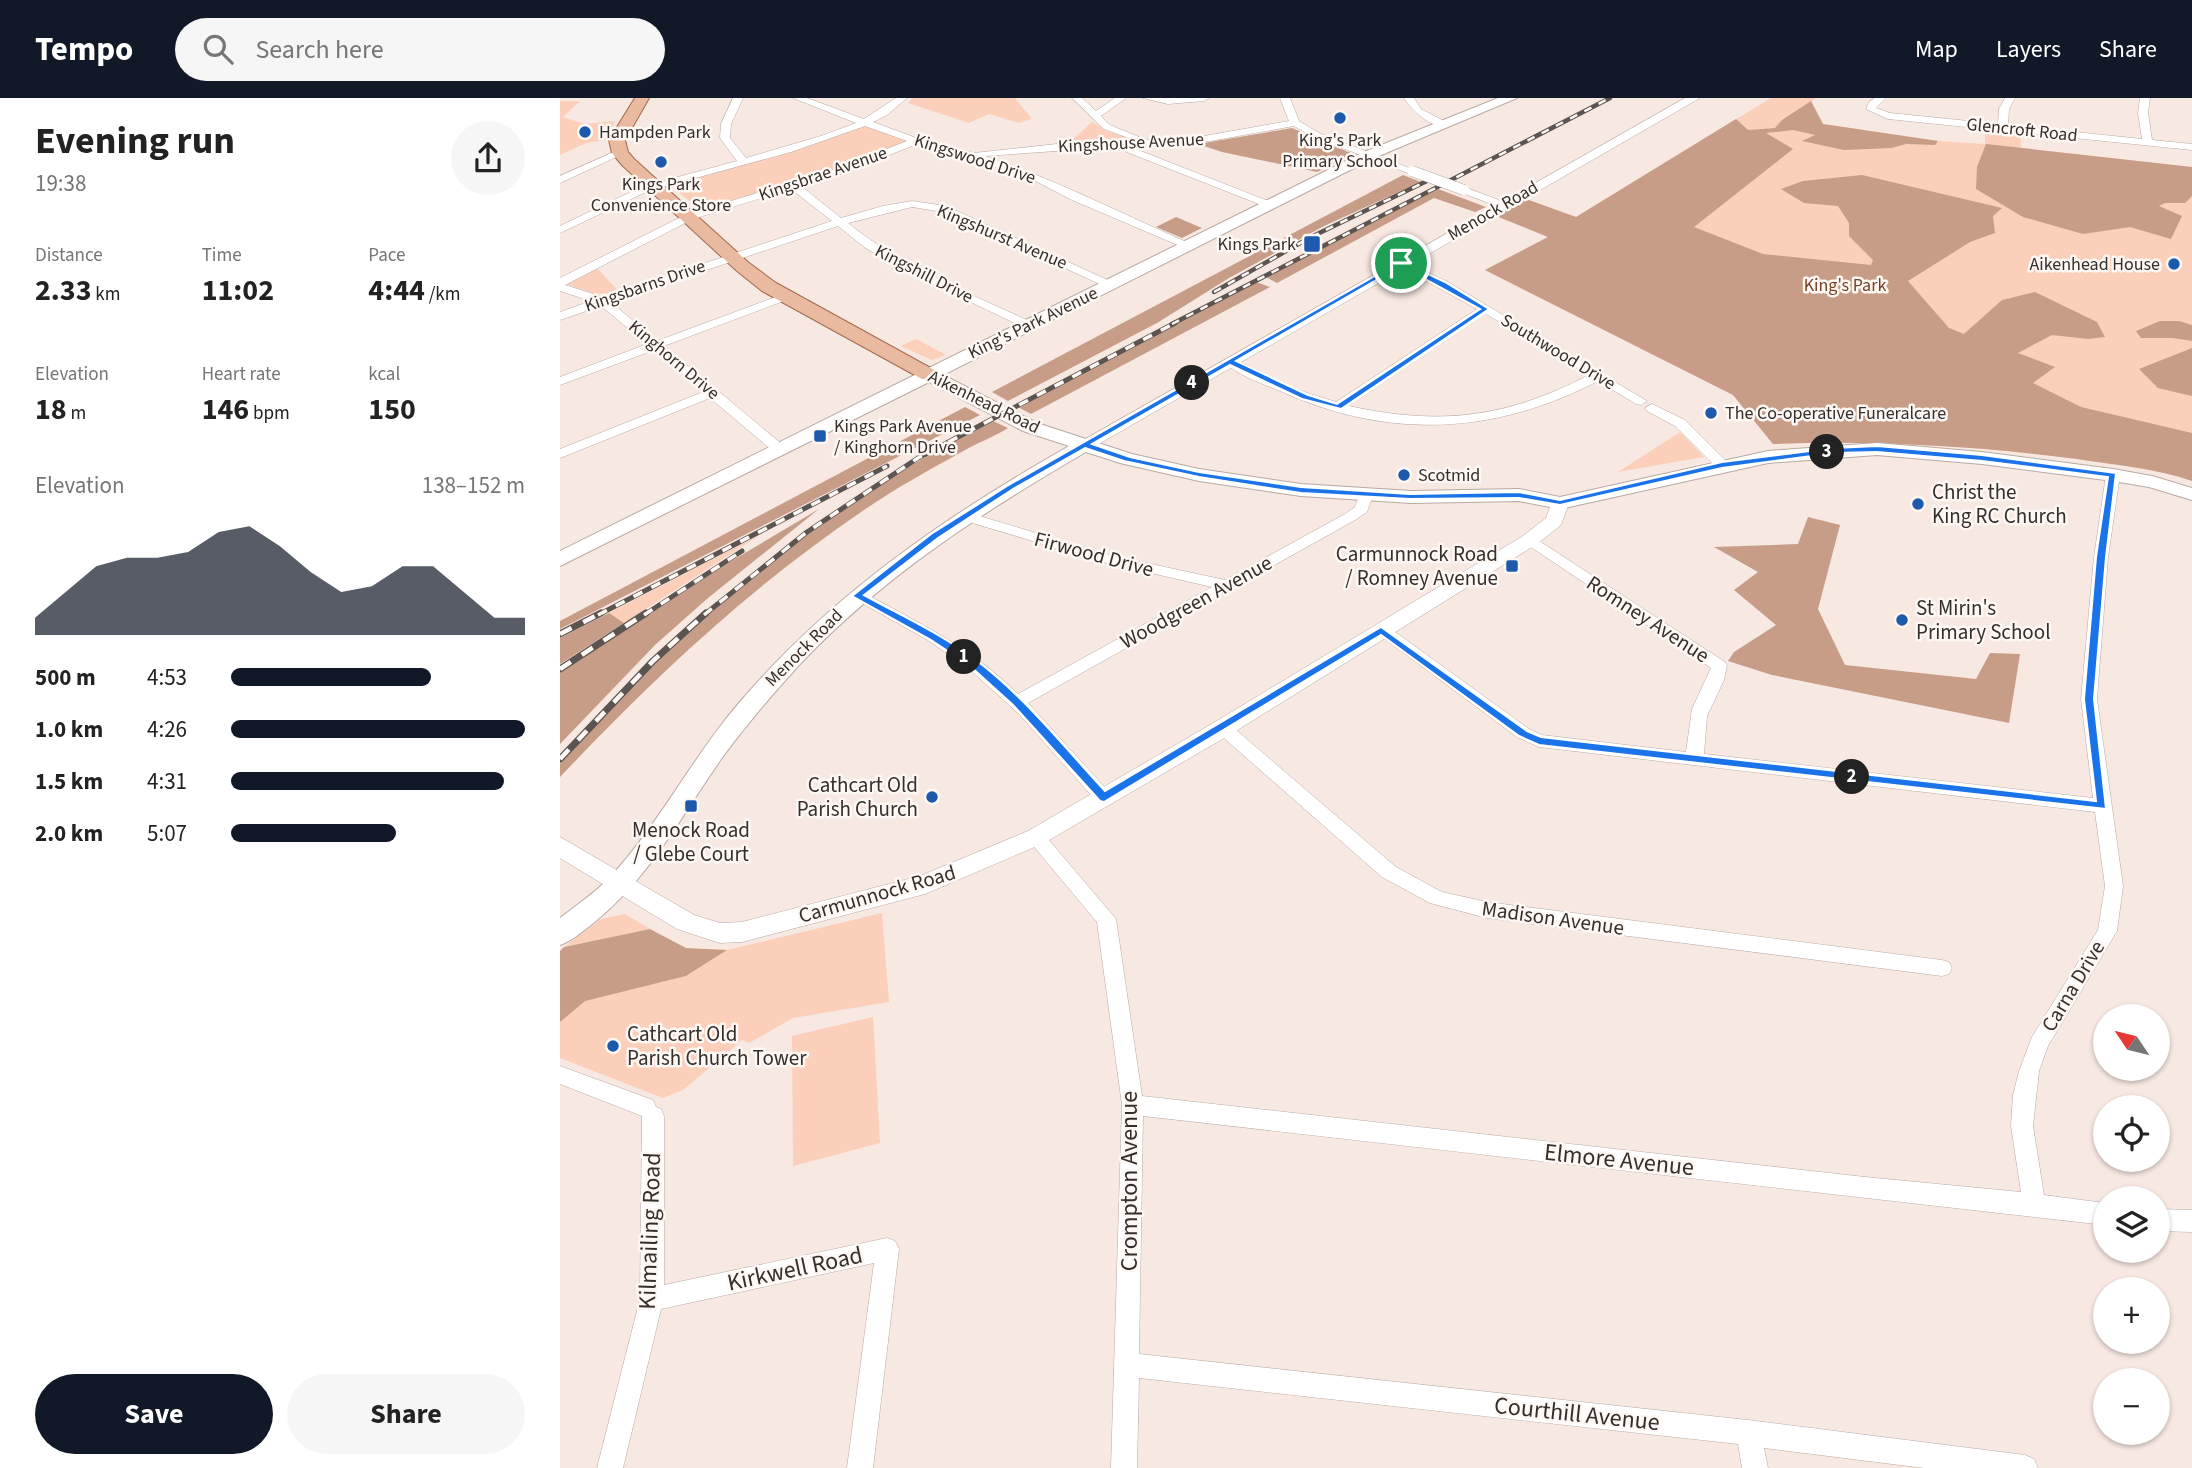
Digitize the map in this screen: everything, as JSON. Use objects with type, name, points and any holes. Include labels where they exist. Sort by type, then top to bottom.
[{"type":"main road","points":[[620,153],[617,140],[642,98]]},
{"type":"main road","name":"King's Park Avenue","points":[[560,559],[1369,155],[1510,98]]},
{"type":"main road","name":"Aikenhead Road","points":[[620,153],[730,256],[785,297],[1012,419],[1127,459],[1199,475],[1301,490],[1366,495],[1519,495],[1560,503]]},
{"type":"main road","name":"Menock Road","points":[[560,934],[621,884],[728,731],[785,665],[857,596],[904,558],[964,516],[1084,445]]},
{"type":"main road","points":[[1560,503],[1722,465],[1782,456],[1877,449],[1982,458],[2113,475],[2152,482],[2192,494]]},
{"type":"street","points":[[738,98],[723,130],[723,139],[728,148],[742,160]]},
{"type":"street","name":"Kingswood Drive","points":[[799,98],[916,141],[1032,175],[1076,198],[1187,246]]},
{"type":"street","points":[[560,230],[653,186],[867,122],[886,112],[902,98]]},
{"type":"street","points":[[1077,98],[1117,132],[1155,142]]},
{"type":"street","points":[[1095,116],[1121,98]]},
{"type":"street","points":[[1147,98],[1168,101],[1204,98]]},
{"type":"street","points":[[1285,98],[1295,123],[1316,135],[1503,205]]},
{"type":"street","points":[[1409,98],[1419,111],[1443,124]]},
{"type":"street","name":"Menock Road","points":[[1084,445],[1694,98]]},
{"type":"street","name":"Glencroft Road","points":[[1881,98],[1870,107],[1881,114],[2192,147]]},
{"type":"street","points":[[2003,128],[2004,109],[2010,98]]},
{"type":"street","points":[[2145,98],[2143,113],[2147,142]]},
{"type":"street","name":"Kingshouse Avenue","points":[[967,154],[1203,139],[1295,123]]},
{"type":"street","name":"Kingsbrae Avenue","points":[[560,285],[689,218],[856,166],[916,141]]},
{"type":"street","points":[[1115,143],[1269,205]]},
{"type":"street","points":[[560,180],[620,153]]},
{"type":"street","name":"Kingshill Drive","points":[[794,186],[867,245],[1027,326]]},
{"type":"street","name":"Kingshurst Avenue","points":[[730,256],[901,204],[923,204],[946,209],[1110,285]]},
{"type":"street","name":"Kingsbarns Drive","points":[[560,316],[730,256]]},
{"type":"street","name":"Southwood Drive","points":[[1401,263],[1442,283],[1680,423],[1722,465]]},
{"type":"street","name":"Kinghorn Drive","points":[[560,285],[602,301],[779,449]]},
{"type":"street","points":[[560,381],[785,297]]},
{"type":"street","points":[[1338,407],[1485,309]]},
{"type":"street","points":[[1230,362],[1305,397],[1338,407],[1358,413],[1423,420],[1489,416],[1544,402],[1599,375]]},
{"type":"street","points":[[560,454],[712,393]]},
{"type":"street","name":"Carna Drive","points":[[2034,1204],[2022,1126],[2024,1095],[2039,1043],[2107,931],[2114,886],[2089,699],[2101,557],[2113,475]]},
{"type":"street","name":"Woodgreen Avenue","points":[[1017,702],[1350,517],[1362,509],[1366,495]]},
{"type":"street","name":"Carmunnock Road","points":[[560,846],[704,930],[720,933],[742,932],[925,884],[1037,837],[1223,728],[1530,540],[1554,521],[1560,503]]},
{"type":"street","name":"Firwood Drive","points":[[964,516],[1108,559],[1225,585]]},
{"type":"street","name":"Romney Avenue","points":[[1530,540],[1603,591],[1720,666],[1719,674],[1703,703],[1695,727],[1695,759]]},
{"type":"street","points":[[857,596],[934,637],[964,657],[1017,702],[1104,798]]},
{"type":"street","points":[[1381,630],[1523,733],[1539,741],[2102,806]]},
{"type":"street","name":"Madison Avenue","points":[[1223,728],[1389,872],[1437,898],[1487,910],[1942,968]]},
{"type":"street","name":"Crompton Avenue","points":[[1037,837],[1106,919],[1133,1105],[1125,1468]]},
{"type":"street","name":"Kilmailing Road","points":[[560,1075],[649,1111],[652,1299],[610,1468]]},
{"type":"street","name":"Elmore Avenue","points":[[1133,1105],[2093,1212]]},
{"type":"street","points":[[2170,1220],[2192,1221]]},
{"type":"street","name":"Kirkwell Road","points":[[652,1299],[887,1249],[860,1468]]},
{"type":"street","name":"Courthill Avenue","points":[[1127,1365],[1748,1433],[2025,1468]]},
{"type":"street","points":[[1748,1433],[1755,1468]]},
{"type":"green space","points":[[913,98],[1015,98],[1032,119],[1019,123],[989,114],[969,123],[908,103]]},
{"type":"green space","name":"King's Park","points":[[1771,98],[1816,98],[1811,102],[1823,124],[1938,141],[1985,144],[1985,129],[2020,132],[2021,148],[2192,167],[2192,481],[2135,467],[2001,451],[1925,445],[1773,444],[1733,395],[1485,270],[1548,237],[1496,216],[1526,199],[1576,217]]},
{"type":"green space","name":"Hampden Park","points":[[560,101],[580,101],[563,117],[585,124],[615,121],[607,140],[586,143],[560,155]]},
{"type":"green space","name":"King's Park","points":[[1811,101],[1823,124],[1938,141],[1935,145],[1906,144],[1891,148],[1844,150],[1802,141],[1815,135],[1793,130],[1766,133],[1793,149],[1694,227],[1763,254],[1871,265],[1873,260],[1849,236],[1849,223],[1838,206],[1804,203],[1781,189],[1803,181],[1862,175],[2002,208],[1993,216],[1995,233],[1970,242],[1908,281],[1949,328],[1964,334],[2002,300],[2035,292],[2097,322],[2105,337],[2088,339],[2052,335],[2018,353],[2055,367],[2033,383],[2081,407],[2192,433],[2192,481],[2135,467],[2001,451],[1925,445],[1773,444],[1733,395],[1485,270],[1548,237],[1496,216],[1526,199],[1576,217],[1736,119],[1748,130],[1775,128],[1782,120]]},
{"type":"green space","points":[[1092,122],[1106,131],[1128,138],[1070,142]]},
{"type":"green space","points":[[868,123],[913,141],[851,165],[705,208],[698,208],[671,186],[674,182]]},
{"type":"green space","points":[[1292,128],[1353,154],[1317,172],[1222,152],[1198,144]]},
{"type":"green space","points":[[1986,144],[2192,167],[2192,196],[2185,203],[2165,203],[2159,206],[2182,216],[2171,239],[2130,227],[2083,234],[2023,217],[1976,189],[1977,167]]},
{"type":"green space","points":[[1403,175],[1421,182],[1324,226],[1229,278],[1157,323],[1008,401],[992,392]]},
{"type":"green space","points":[[1438,189],[1486,207],[1475,212],[1434,198],[1277,283],[1266,277]]},
{"type":"green space","points":[[1176,217],[1202,228],[1182,238],[1156,227]]},
{"type":"green space","points":[[597,268],[619,292],[595,294],[566,284]]},
{"type":"green space","points":[[1256,282],[1270,287],[1031,414],[1016,406]]},
{"type":"green space","points":[[2160,321],[2179,321],[2192,325],[2192,341],[2141,338],[2136,331]]},
{"type":"green space","points":[[916,339],[946,355],[932,360],[901,346]]},
{"type":"green space","points":[[2192,348],[2192,396],[2158,388],[2139,369]]},
{"type":"green space","points":[[965,407],[980,415],[560,629],[560,621]]},
{"type":"green space","points":[[991,420],[1008,428],[888,494],[781,571],[704,635],[560,777],[560,764],[594,726],[666,653],[742,584],[824,521],[866,493]]},
{"type":"green space","points":[[1680,432],[1704,457],[1618,472]]},
{"type":"green space","points":[[819,509],[708,598],[655,645],[560,744],[560,673],[723,566]]},
{"type":"green space","points":[[1808,517],[1840,525],[1818,609],[1845,665],[1976,679],[1990,653],[2020,654],[2009,723],[1772,675],[1728,661],[1734,652],[1776,625],[1734,590],[1758,572],[1714,547],[1798,544]]},
{"type":"green space","points":[[763,533],[624,623],[609,613]]},
{"type":"green space","points":[[609,613],[624,623],[560,664],[560,638]]},
{"type":"green space","points":[[882,913],[889,1002],[793,1018],[749,1043],[742,1040],[683,1090],[663,1098],[560,1058],[560,1022],[585,1000],[686,976],[727,950]]},
{"type":"green space","points":[[625,914],[650,929],[564,947],[601,919]]},
{"type":"green space","points":[[650,929],[686,948],[727,950],[686,976],[585,1001],[560,1022],[560,951],[564,947]]},
{"type":"green space","points":[[873,1017],[880,1143],[793,1166],[792,1036]]},
{"type":"railway","points":[[1172,324],[1610,98]]},
{"type":"railway","points":[[1214,292],[1309,238],[1431,179]]},
{"type":"railway","points":[[704,615],[807,532],[918,458],[1175,323]]},
{"type":"railway","points":[[598,615],[887,466]]},
{"type":"railway","points":[[644,615],[742,551]]},
{"type":"railway","points":[[560,634],[601,613]]},
{"type":"railway","points":[[560,669],[646,613]]},
{"type":"railway","points":[[560,759],[653,661],[706,613]]},
{"type":"place","name":"King's Park Primary School","points":[[1340,118]]},
{"type":"place","name":"Hampden Park","points":[[585,132]]},
{"type":"place","name":"Kings Park Convenience Store","points":[[661,162]]},
{"type":"place","name":"Kings Park","points":[[1312,244]]},
{"type":"place","name":"Aikenhead House","points":[[2174,264]]},
{"type":"place","name":"The Co-operative Funeralcare","points":[[1711,413]]},
{"type":"place","name":"Kings Park Avenue / Kinghorn Drive","points":[[820,436]]},
{"type":"place","name":"Scotmid","points":[[1404,475]]},
{"type":"place","name":"Christ the King RC Church","points":[[1918,504]]},
{"type":"place","name":"Carmunnock Road / Romney Avenue","points":[[1512,566]]},
{"type":"place","name":"St Mirin's Primary School","points":[[1902,620]]},
{"type":"place","name":"Cathcart Old Parish Church","points":[[932,797]]},
{"type":"place","name":"Menock Road / Glebe Court","points":[[691,806]]},
{"type":"place","name":"Cathcart Old Parish Church Tower","points":[[613,1046]]},
{"type":"route","points":[[1401,263],[1324,308],[1230,362],[1010,488],[964,516],[904,558],[857,596],[934,637],[973,663],[1017,702],[1104,798],[1381,630],[1523,733],[1539,741],[2102,806],[2089,699],[2101,557],[2113,475],[1982,458],[1877,449],[1834,451],[1768,457],[1722,465],[1560,503],[1536,496],[1519,495],[1410,497],[1301,490],[1199,475],[1127,459],[1084,445],[1230,362],[1305,397],[1338,407],[1485,309],[1442,283],[1401,263]]}]
